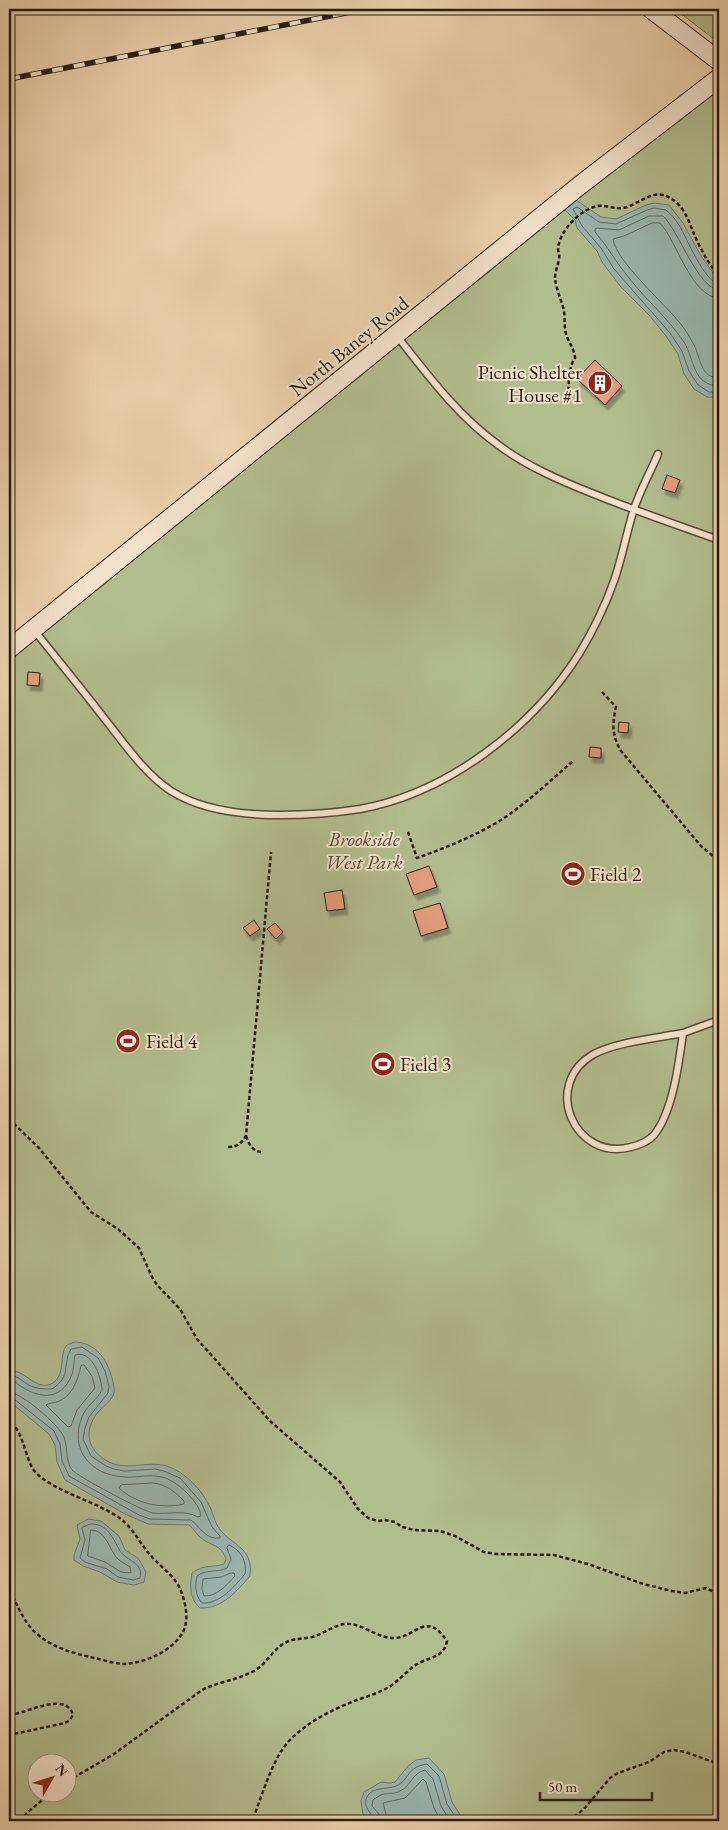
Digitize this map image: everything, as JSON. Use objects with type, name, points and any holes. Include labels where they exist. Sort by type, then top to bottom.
[{"type":"street","points":[[651,9],[719,61]]},
{"type":"street","name":"North Baney Road","points":[[9,650],[579,186],[719,78]]},
{"type":"lane","points":[[396,335],[440,390],[468,420],[497,445],[557,479],[634,510],[719,540]]},
{"type":"lane","points":[[34,630],[144,767],[172,791],[204,804],[243,813],[268,815],[318,814],[362,808],[406,795],[462,768],[503,740],[554,690],[592,632],[605,603],[619,565],[634,510],[658,454]]},
{"type":"lane","points":[[683,1033],[678,1070],[671,1097],[661,1124],[653,1136],[639,1145],[619,1150],[608,1150],[589,1141],[573,1122],[567,1109],[566,1097],[570,1081],[578,1068],[594,1055],[606,1049],[683,1033],[719,1020]]},
{"type":"path","points":[[568,397],[571,378],[570,368],[576,358],[574,348],[567,338],[555,272],[559,260],[558,248],[564,230],[570,224],[591,208],[597,206],[624,208],[646,196],[662,194],[678,204],[689,219],[704,253],[719,276]]},
{"type":"path","points":[[602,692],[616,707],[613,734],[622,751],[701,846],[719,861]]},
{"type":"path","points":[[408,832],[417,858],[480,832],[502,820],[573,761]]},
{"type":"path","points":[[263,1152],[253,1149],[248,1144],[246,1136],[271,852]]},
{"type":"path","points":[[9,1119],[39,1148],[91,1212],[118,1229],[139,1248],[157,1285],[180,1309],[197,1339],[270,1421],[340,1482],[358,1510],[368,1518],[378,1521],[395,1522],[402,1527],[414,1530],[440,1531],[455,1536],[484,1552],[554,1555],[588,1564],[643,1584],[672,1591],[685,1593],[706,1588],[714,1592],[719,1599]]},
{"type":"path","points":[[228,1147],[242,1144],[246,1136]]},
{"type":"path","points":[[9,1416],[23,1442],[36,1473],[65,1491],[102,1507],[128,1525],[152,1558],[171,1575],[180,1589],[185,1605],[186,1620],[183,1632],[164,1651],[147,1659],[118,1664],[70,1653],[37,1634],[26,1623],[9,1588]]},
{"type":"path","points":[[78,1775],[114,1754],[202,1690],[216,1683],[252,1672],[260,1667],[279,1647],[292,1640],[313,1637],[342,1624],[351,1624],[386,1637],[402,1637],[422,1626],[435,1628],[442,1634],[447,1641],[446,1647],[442,1652],[420,1662],[389,1687],[320,1717],[288,1741],[272,1771],[252,1821]]},
{"type":"path","points":[[9,1713],[15,1714],[57,1703],[66,1704],[71,1709],[73,1715],[70,1720],[59,1725],[9,1735]]},
{"type":"path","points":[[568,1821],[584,1809],[610,1778],[618,1773],[649,1762],[664,1752],[674,1750],[685,1752],[719,1764]]},
{"type":"path","points":[[20,1821],[40,1802]]},
{"type":"green space","points":[[675,9],[719,9],[719,43]]},
{"type":"green space","name":"Brookside West Park","points":[[719,84],[719,1821],[9,1821],[9,660],[559,211]]},
{"type":"water","points":[[576,200],[601,217],[616,219],[646,205],[654,203],[669,205],[683,223],[701,256],[719,281],[719,397],[707,397],[694,389],[684,374],[678,354],[666,336],[649,315],[621,287],[602,262],[597,251],[577,228],[575,220],[564,209]]},
{"type":"water","points":[[74,1342],[88,1345],[99,1353],[107,1364],[114,1386],[112,1398],[94,1417],[89,1430],[90,1443],[93,1449],[111,1463],[127,1466],[151,1464],[167,1466],[186,1477],[202,1494],[222,1532],[248,1558],[250,1576],[234,1593],[215,1606],[200,1608],[196,1604],[192,1596],[192,1573],[204,1567],[224,1564],[226,1559],[221,1550],[201,1538],[189,1525],[148,1524],[125,1514],[65,1480],[57,1462],[55,1445],[49,1434],[9,1401],[9,1372],[19,1373],[39,1384],[51,1384],[56,1380],[61,1371],[64,1349],[67,1345]]},
{"type":"water","points":[[88,1519],[101,1521],[119,1536],[125,1550],[138,1558],[146,1572],[144,1582],[134,1585],[117,1582],[74,1560],[80,1539],[77,1525]]},
{"type":"water","points":[[429,1758],[444,1774],[452,1802],[464,1821],[373,1821],[363,1814],[361,1801],[364,1792],[381,1782],[395,1782],[408,1766],[416,1760]]},
{"type":"building","name":"Picnic Shelter House #1","points":[[595,360],[622,386],[605,405],[577,379]]},
{"type":"building","points":[[667,475],[680,480],[675,493],[662,489]]},
{"type":"building","points":[[28,672],[40,673],[39,686],[27,685]]},
{"type":"building","points":[[619,722],[629,723],[628,733],[618,732]]},
{"type":"building","points":[[590,747],[601,748],[601,758],[589,757]]},
{"type":"building","points":[[429,866],[437,887],[414,895],[406,874]]},
{"type":"building","points":[[342,890],[345,909],[327,911],[324,893]]},
{"type":"building","points":[[440,903],[448,928],[421,936],[413,911]]},
{"type":"building","points":[[254,920],[260,929],[250,936],[243,928]]},
{"type":"building","points":[[275,923],[283,932],[276,939],[267,929]]},
{"type":"railway","points":[[9,79],[366,9]]},
{"type":"place","name":"Picnic Shelter House #1","points":[[600,383]]},
{"type":"place","name":"Field 2","points":[[573,874]]},
{"type":"place","name":"Field 4","points":[[128,1041]]},
{"type":"place","name":"Field 3","points":[[383,1064]]}]
